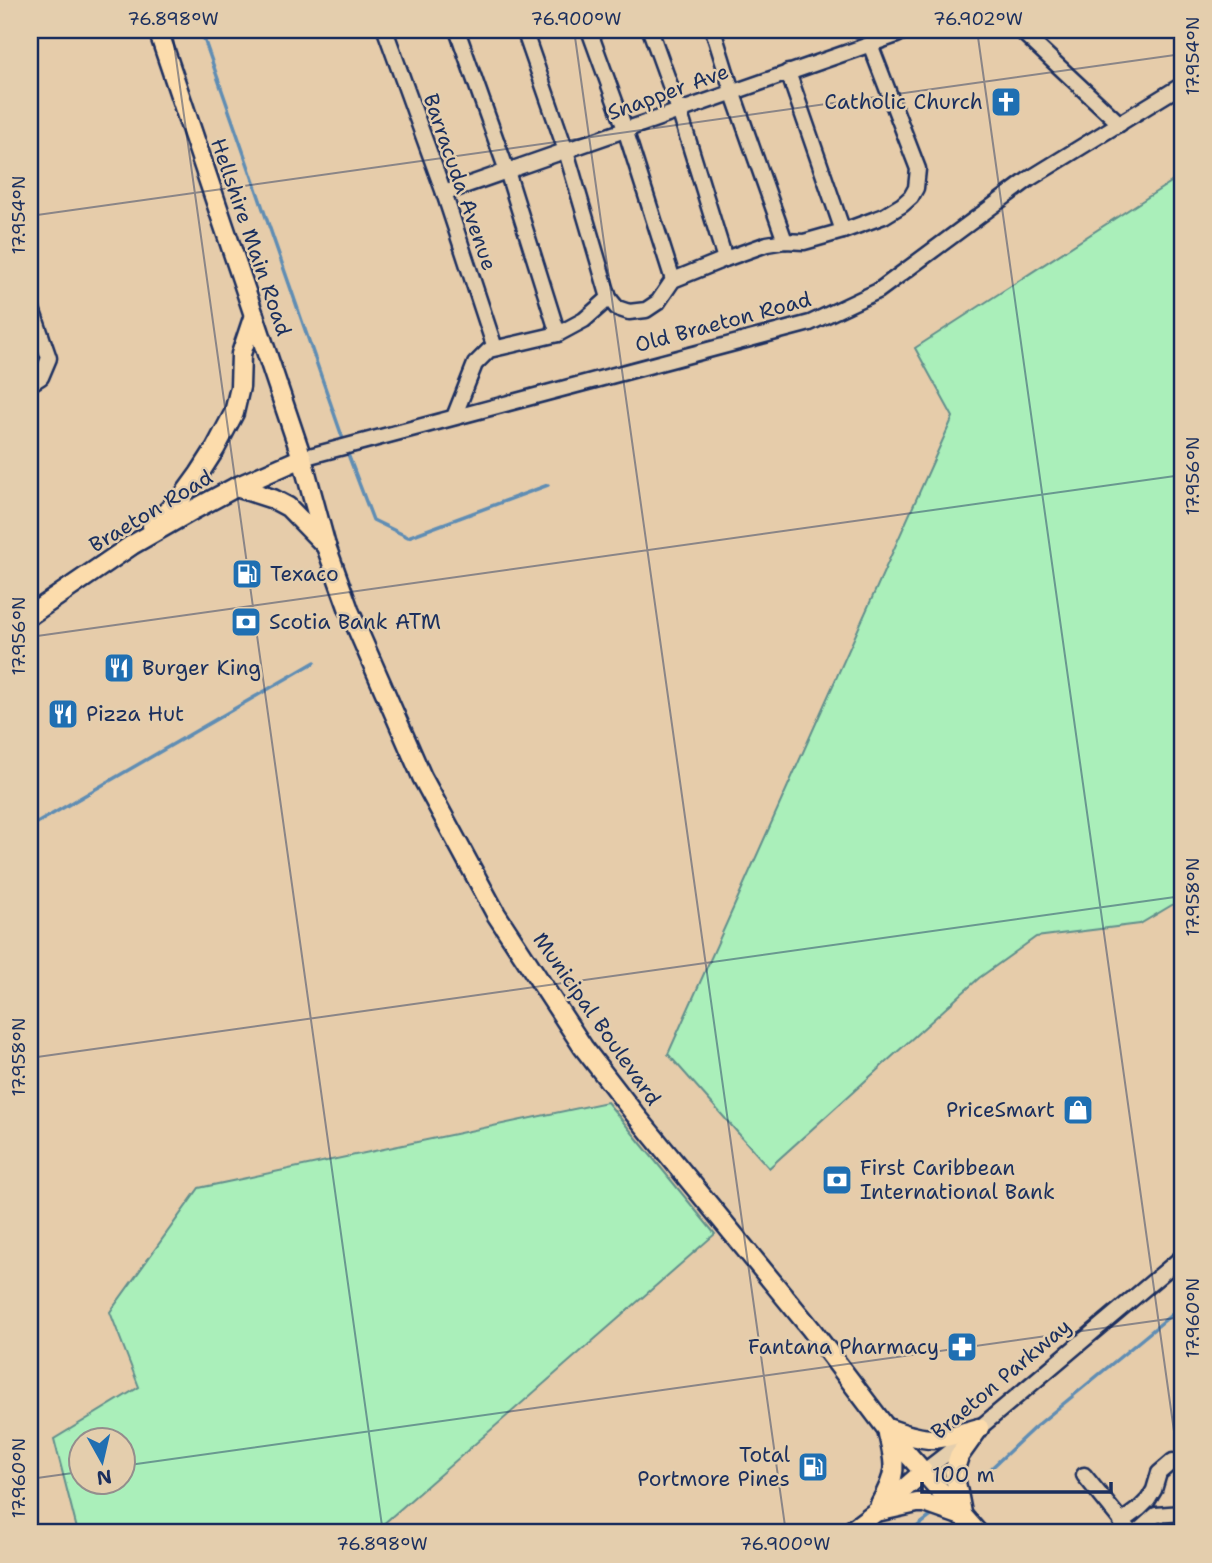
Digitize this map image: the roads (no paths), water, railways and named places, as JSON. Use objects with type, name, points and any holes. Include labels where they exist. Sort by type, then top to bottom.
[{"type":"main road","name":"Hellshire Main Road","points":[[158,30],[302,458]]},
{"type":"main road","points":[[132,545],[183,496],[219,442],[234,413],[240,387],[241,354],[254,315]]},
{"type":"main road","name":"Braeton Road","points":[[30,615],[132,545],[236,487],[302,458]]},
{"type":"main road","name":"Municipal Boulevard","points":[[302,458],[326,546],[349,610],[422,777],[496,914],[583,1047],[634,1113],[811,1329],[923,1472],[978,1533]]},
{"type":"main road","points":[[236,487],[289,507],[326,546]]},
{"type":"main road","points":[[875,1513],[891,1485],[895,1468],[887,1428],[932,1439],[979,1429]]},
{"type":"main road","points":[[875,1513],[925,1503],[962,1516],[954,1472],[959,1456],[979,1429]]},
{"type":"main road","name":"Braeton Parkway","points":[[848,1533],[923,1472]]},
{"type":"street","name":"Barracuda Avenue","points":[[385,30],[444,193],[495,348]]},
{"type":"street","points":[[457,30],[558,334]]},
{"type":"street","points":[[524,30],[566,151],[609,298],[617,308],[629,312],[646,310],[658,302],[673,280],[767,244],[804,242],[843,231],[884,216],[911,197],[916,188],[918,169],[870,44]]},
{"type":"street","points":[[589,30],[625,129],[673,280]]},
{"type":"street","points":[[650,30],[679,110],[725,259]]},
{"type":"street","points":[[713,30],[785,241]]},
{"type":"street","name":"Snapper Ave","points":[[444,193],[906,30]]},
{"type":"street","points":[[1020,30],[1120,124]]},
{"type":"street","points":[[788,72],[843,231]]},
{"type":"street","name":"Old Braeton Road","points":[[302,458],[810,323],[878,291],[1029,178],[1182,85]]},
{"type":"street","points":[[454,417],[475,365],[489,350],[558,334],[584,320],[609,298]]},
{"type":"street","points":[[30,303],[49,358],[41,377],[30,384]]},
{"type":"street","name":"Braeton Parkway","points":[[923,1472],[979,1429],[1182,1257]]},
{"type":"street","points":[[1129,1529],[1154,1490],[1159,1473],[1173,1461],[1182,1464]]},
{"type":"street","points":[[1084,1475],[1129,1529]]},
{"type":"street","points":[[1129,1529],[1156,1515],[1182,1513]]},
{"type":"waterway","points":[[201,30],[344,442]]},
{"type":"waterway","points":[[346,449],[373,520],[408,537],[548,485]]},
{"type":"waterway","points":[[30,827],[315,662]]},
{"type":"waterway","points":[[983,1476],[1034,1428],[1182,1306]]},
{"type":"waterway","points":[[909,1533],[931,1516]]},
{"type":"place","name":"Catholic Church","points":[[1006,102]]},
{"type":"place","name":"Texaco","points":[[247,574]]},
{"type":"place","name":"Scotia Bank ATM","points":[[246,622]]},
{"type":"place","name":"Burger King","points":[[119,668]]},
{"type":"place","name":"Pizza Hut","points":[[63,714]]},
{"type":"place","name":"PriceSmart","points":[[1078,1110]]},
{"type":"place","name":"First Caribbean International Bank","points":[[837,1180]]},
{"type":"place","name":"Fantana Pharmacy","points":[[962,1347]]},
{"type":"place","name":"Total Portmore Pines","points":[[813,1467]]}]
